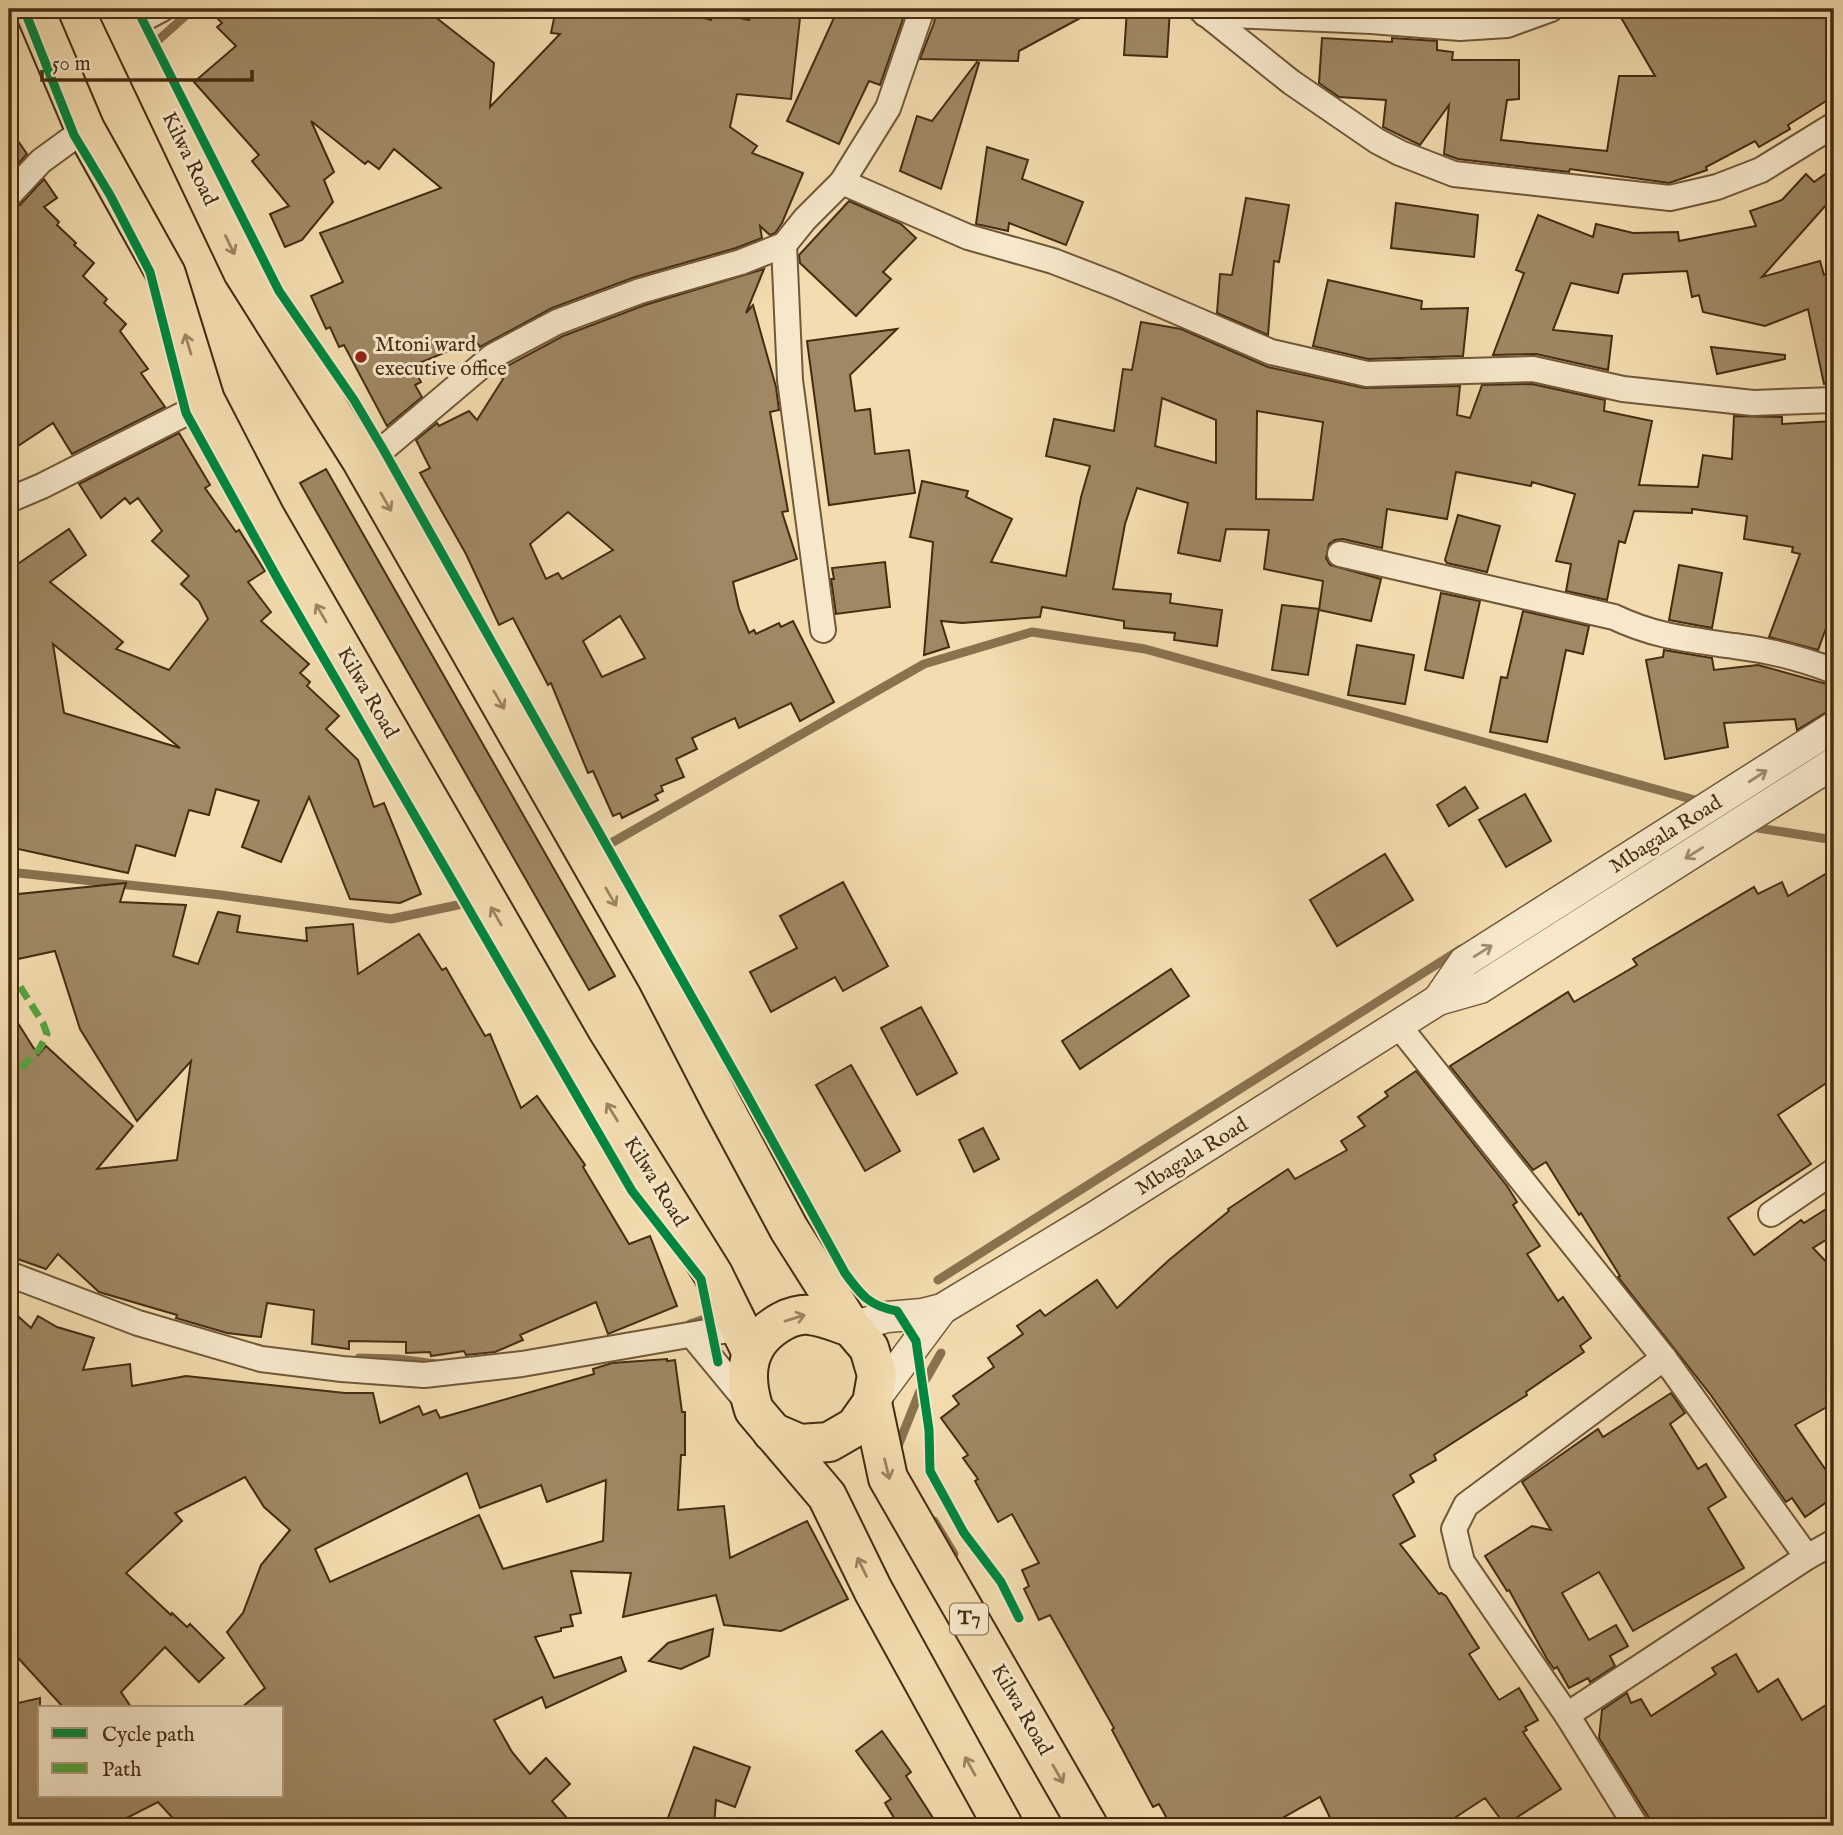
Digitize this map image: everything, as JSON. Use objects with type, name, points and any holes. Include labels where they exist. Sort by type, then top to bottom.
[{"type":"highway","name":"Kilwa Road","points":[[34,9],[85,130],[166,274],[205,400],[265,516],[558,1024],[713,1274],[746,1341]]},
{"type":"highway","name":"Kilwa Road","points":[[122,19],[243,272],[362,461],[657,978],[789,1228],[851,1327]]},
{"type":"highway","points":[[851,1327],[807,1314],[790,1318],[761,1338],[746,1341],[746,1382],[763,1421],[827,1496],[873,1590],[1003,1826]]},
{"type":"highway","name":"T7","points":[[851,1327],[869,1348],[877,1375],[872,1403]]},
{"type":"highway","name":"Kilwa Road","points":[[872,1403],[888,1478],[1088,1826]]},
{"type":"highway","points":[[763,1421],[800,1444],[829,1443],[855,1427],[872,1403]]},
{"type":"street","points":[[122,19],[162,9]]},
{"type":"street","points":[[362,461],[383,449],[493,356],[557,322],[640,291],[741,262],[784,245],[805,219],[842,182],[888,108],[922,9]]},
{"type":"street","points":[[1202,11],[1372,15],[1460,28],[1507,25],[1551,9]]},
{"type":"street","points":[[1202,11],[1291,82],[1377,141],[1454,174],[1670,198],[1717,187],[1761,170],[1834,125]]},
{"type":"street","points":[[9,195],[41,161],[85,130]]},
{"type":"street","points":[[842,182],[968,237],[1053,261],[1271,352],[1355,371],[1367,373],[1533,369],[1623,389],[1753,403],[1834,400]]},
{"type":"street","points":[[784,245],[790,380],[823,630]]},
{"type":"street","points":[[9,499],[66,474],[186,413],[205,400]]},
{"type":"street","points":[[1340,554],[1614,617],[1641,630],[1675,638],[1775,653],[1834,671]]},
{"type":"street","name":"Mbagala Road","points":[[1438,1000],[1464,962],[1834,727]]},
{"type":"street","name":"Mbagala Road","points":[[851,1327],[887,1317],[942,1309],[1010,1270],[1438,1000],[1480,988],[1834,763]]},
{"type":"street","points":[[1398,1026],[1664,1358],[1807,1557]]},
{"type":"street","points":[[1771,1214],[1834,1171]]},
{"type":"street","points":[[9,1274],[138,1324],[249,1356],[342,1370],[424,1376],[522,1364],[692,1335],[746,1341]]},
{"type":"street","name":"Mbagala Road","points":[[872,1403],[942,1309]]},
{"type":"street","points":[[692,1335],[763,1421]]},
{"type":"street","points":[[1636,1826],[1567,1715],[1462,1562],[1454,1530],[1466,1505],[1664,1358]]},
{"type":"street","points":[[1567,1715],[1834,1542]]},
{"type":"building","points":[[208,9],[425,9],[494,63],[490,107],[560,34],[551,33],[556,9],[672,9],[711,20],[713,12],[749,20],[751,9],[801,9],[791,99],[737,94],[730,127],[757,146],[752,153],[803,173],[782,223],[775,233],[770,235],[760,226],[762,238],[635,277],[552,308],[480,347],[476,341],[412,366],[421,382],[415,385],[422,397],[387,426],[344,345],[339,347],[330,327],[326,329],[311,296],[343,282],[320,233],[441,188],[394,149],[379,169],[368,161],[365,164],[311,121],[334,172],[324,180],[333,202],[302,240],[285,247],[270,214],[289,206],[252,161],[259,155],[194,82],[236,46],[217,27],[222,23]]},
{"type":"building","points":[[838,9],[906,10],[880,85],[869,81],[839,144],[787,121]]},
{"type":"building","points":[[937,9],[1097,9],[1019,51],[1018,61],[920,59]]},
{"type":"building","points":[[1127,9],[1170,9],[1167,57],[1124,55]]},
{"type":"building","points":[[1616,9],[1834,9],[1834,96],[1788,125],[1790,129],[1759,147],[1755,141],[1706,167],[1707,170],[1669,183],[1570,169],[1569,172],[1458,159],[1444,154],[1449,105],[1420,145],[1383,127],[1386,100],[1339,97],[1319,83],[1322,38],[1392,42],[1392,38],[1437,41],[1437,50],[1453,52],[1452,60],[1519,60],[1519,99],[1507,100],[1501,140],[1607,151],[1619,76],[1655,76]]},
{"type":"building","points":[[977,62],[979,63],[941,189],[900,171],[917,116],[932,121]]},
{"type":"building","points":[[9,128],[27,154],[9,174]]},
{"type":"building","points":[[987,147],[1028,160],[1022,179],[1083,202],[1066,245],[1009,223],[1008,231],[976,224]]},
{"type":"building","points":[[1834,168],[1834,196],[1762,277],[1820,261],[1824,275],[1834,269],[1834,383],[1824,384],[1808,309],[1765,326],[1703,312],[1699,295],[1692,297],[1687,271],[1623,274],[1618,293],[1571,283],[1553,330],[1612,336],[1608,370],[1536,354],[1493,355],[1524,273],[1516,270],[1538,215],[1593,237],[1596,224],[1633,233],[1678,232],[1679,241],[1756,226],[1750,211],[1782,200],[1806,174],[1814,182]]},
{"type":"building","points":[[44,179],[57,198],[44,207],[59,222],[57,225],[76,243],[74,245],[94,263],[83,276],[107,299],[104,303],[126,324],[120,331],[148,369],[141,373],[165,407],[72,454],[53,423],[9,452],[9,209],[20,205]]},
{"type":"building","points":[[1246,198],[1289,205],[1279,262],[1274,261],[1268,335],[1217,313],[1220,274],[1232,275]]},
{"type":"building","points":[[849,201],[901,224],[916,238],[883,272],[891,279],[856,316],[800,263],[799,255]]},
{"type":"building","points":[[1396,203],[1478,215],[1474,257],[1391,248]]},
{"type":"building","points":[[764,269],[746,313],[753,305],[776,387],[779,410],[770,412],[788,511],[782,512],[797,559],[733,582],[739,609],[749,633],[754,630],[756,634],[779,623],[781,627],[793,621],[834,702],[800,721],[791,703],[739,728],[735,718],[692,738],[697,749],[676,759],[684,777],[661,786],[663,791],[655,795],[658,800],[622,818],[620,813],[613,816],[593,771],[588,773],[551,683],[548,685],[513,618],[499,625],[466,554],[420,473],[430,468],[416,440],[437,423],[439,426],[469,411],[477,420],[503,379],[498,371],[563,336],[645,305]],"holes":[[[568,512],[613,550],[562,579],[558,573],[546,579],[530,544]],[[620,616],[645,658],[602,677],[583,641]]]},
{"type":"building","points":[[1328,280],[1422,301],[1421,309],[1468,308],[1463,356],[1368,359],[1313,346]]},
{"type":"building","points":[[1141,322],[1181,329],[1268,367],[1364,388],[1460,386],[1457,415],[1470,418],[1482,385],[1532,384],[1605,400],[1604,411],[1652,421],[1639,485],[1698,487],[1703,455],[1732,459],[1734,416],[1782,417],[1782,424],[1834,421],[1834,606],[1818,650],[1769,637],[1800,554],[1792,552],[1793,547],[1744,539],[1747,516],[1692,509],[1692,513],[1634,511],[1625,543],[1619,541],[1607,600],[1566,591],[1571,564],[1556,561],[1575,494],[1532,482],[1531,486],[1456,472],[1447,519],[1387,509],[1382,548],[1343,539],[1329,544],[1326,558],[1330,565],[1381,579],[1371,621],[1319,610],[1323,581],[1264,569],[1269,530],[1226,529],[1220,561],[1178,553],[1188,503],[1137,488],[1125,524],[1113,589],[1171,594],[1170,603],[1222,610],[1217,646],[1174,640],[1175,633],[1124,628],[1124,621],[1042,607],[1040,617],[962,623],[941,621],[949,647],[924,655],[933,542],[910,537],[922,481],[968,491],[966,497],[1012,519],[991,562],[1066,576],[1081,497],[1090,466],[1046,456],[1054,419],[1114,431],[1123,369],[1132,370]],"holes":[[[1162,398],[1216,420],[1216,463],[1155,446]],[[1257,411],[1323,422],[1313,500],[1256,499]]]},
{"type":"building","points":[[897,329],[850,375],[855,411],[870,409],[875,454],[909,450],[915,493],[829,505],[807,341]]},
{"type":"building","points":[[1711,347],[1785,355],[1785,359],[1717,374]]},
{"type":"building","points":[[179,433],[210,485],[205,488],[236,532],[239,530],[265,571],[248,582],[271,612],[261,621],[309,664],[300,673],[310,682],[307,686],[339,716],[326,729],[358,760],[374,807],[384,803],[421,894],[400,903],[350,899],[309,797],[281,862],[242,847],[259,801],[216,789],[209,815],[189,810],[175,856],[136,845],[128,873],[9,847],[9,570],[69,529],[86,555],[50,582],[123,642],[116,649],[169,670],[208,619],[199,601],[181,584],[189,576],[152,541],[162,531],[138,498],[130,504],[125,498],[101,518],[79,484]],"holes":[[[53,644],[180,748],[64,713]]]},
{"type":"building","points":[[326,469],[615,976],[589,990],[300,483]]},
{"type":"building","points":[[1458,515],[1500,526],[1487,572],[1447,563],[1445,560]]},
{"type":"building","points":[[885,562],[890,607],[836,614],[832,568]]},
{"type":"building","points":[[1679,565],[1722,573],[1712,628],[1669,620]]},
{"type":"building","points":[[1441,593],[1480,601],[1463,678],[1425,670]]},
{"type":"building","points":[[1282,605],[1319,609],[1308,675],[1272,670]]},
{"type":"building","points":[[1523,611],[1589,626],[1583,654],[1566,650],[1547,742],[1490,732],[1501,677],[1507,678]]},
{"type":"building","points":[[1357,645],[1414,655],[1405,704],[1348,695]]},
{"type":"building","points":[[1664,650],[1712,658],[1714,670],[1758,665],[1834,686],[1834,704],[1830,710],[1797,730],[1795,719],[1724,723],[1728,747],[1665,759],[1646,660],[1663,657]]},
{"type":"building","points":[[1465,787],[1478,808],[1449,826],[1437,805]]},
{"type":"building","points":[[1525,794],[1551,841],[1506,867],[1479,820]]},
{"type":"building","points":[[1385,854],[1413,900],[1337,946],[1310,900]]},
{"type":"building","points":[[1834,869],[1834,1078],[1778,1115],[1811,1164],[1728,1218],[1754,1255],[1801,1220],[1804,1223],[1834,1204],[1834,1235],[1813,1248],[1834,1270],[1834,1403],[1795,1425],[1834,1482],[1834,1497],[1805,1517],[1792,1498],[1786,1502],[1710,1394],[1618,1277],[1620,1276],[1581,1213],[1579,1215],[1546,1162],[1533,1170],[1450,1066],[1568,992],[1574,1002],[1637,965],[1633,959],[1754,887],[1758,894],[1782,882],[1788,896]]},
{"type":"building","points":[[843,882],[888,966],[843,991],[835,977],[771,1012],[750,972],[797,948],[780,916]]},
{"type":"building","points":[[126,883],[120,902],[186,905],[173,956],[198,964],[218,912],[240,916],[237,932],[307,941],[306,928],[353,924],[358,974],[419,934],[442,970],[446,968],[485,1036],[490,1034],[521,1108],[537,1096],[585,1165],[583,1167],[629,1244],[650,1236],[677,1306],[608,1334],[596,1302],[520,1335],[523,1340],[495,1352],[466,1355],[464,1351],[431,1356],[430,1352],[406,1353],[406,1342],[349,1341],[349,1349],[312,1344],[314,1310],[267,1303],[261,1337],[227,1333],[99,1292],[58,1254],[46,1269],[9,1256],[9,1009],[38,1055],[46,1046],[133,1126],[97,1169],[177,1160],[191,1061],[137,1121],[80,1029],[55,951],[9,961],[9,895]]},
{"type":"building","points":[[1171,969],[1189,996],[1080,1069],[1062,1041]]},
{"type":"building","points":[[921,1007],[957,1073],[917,1095],[881,1028]]},
{"type":"building","points":[[851,1065],[900,1151],[865,1171],[816,1085]]},
{"type":"building","points":[[1416,1071],[1507,1186],[1517,1202],[1513,1205],[1540,1246],[1527,1254],[1558,1301],[1563,1297],[1591,1338],[1580,1346],[1584,1352],[1526,1392],[1527,1395],[1434,1455],[1436,1460],[1410,1475],[1414,1482],[1393,1495],[1415,1536],[1400,1544],[1439,1594],[1446,1596],[1479,1648],[1469,1654],[1499,1700],[1519,1688],[1538,1720],[1525,1727],[1527,1730],[1523,1732],[1561,1789],[1505,1825],[1485,1798],[1442,1826],[1334,1826],[1320,1797],[1268,1826],[1171,1826],[1159,1804],[1153,1807],[1112,1730],[1114,1728],[1050,1615],[1039,1620],[1024,1589],[1029,1586],[1022,1570],[1039,1563],[1012,1514],[998,1522],[975,1481],[978,1479],[963,1458],[968,1455],[941,1418],[959,1404],[953,1396],[994,1367],[988,1358],[1023,1334],[1017,1326],[1040,1310],[1045,1316],[1097,1280],[1117,1308],[1169,1260],[1229,1211],[1228,1209],[1288,1169],[1295,1179],[1347,1150],[1341,1141],[1365,1126],[1358,1117],[1388,1096],[1385,1092]]},
{"type":"building","points":[[983,1128],[999,1159],[974,1172],[959,1140]]},
{"type":"building","points":[[9,1308],[31,1328],[38,1316],[57,1327],[94,1338],[83,1370],[130,1364],[132,1386],[186,1376],[345,1393],[373,1393],[380,1423],[419,1406],[423,1415],[436,1410],[440,1418],[594,1374],[593,1369],[612,1363],[675,1360],[682,1412],[685,1412],[685,1455],[681,1455],[678,1510],[724,1506],[730,1558],[807,1521],[848,1599],[781,1631],[724,1625],[716,1595],[623,1617],[631,1573],[571,1571],[581,1613],[570,1615],[573,1626],[535,1637],[554,1678],[621,1657],[626,1671],[546,1708],[542,1697],[494,1720],[512,1752],[530,1774],[546,1758],[570,1784],[552,1801],[574,1826],[180,1826],[158,1802],[111,1826],[9,1826],[9,1705],[40,1698],[38,1797],[284,1797],[284,1706],[243,1706],[265,1688],[227,1632],[243,1613],[261,1565],[290,1530],[264,1507],[245,1477],[175,1513],[182,1521],[126,1573],[171,1615],[172,1613],[187,1627],[190,1624],[224,1658],[199,1682],[165,1647],[121,1692],[130,1706],[62,1706],[9,1648]],"holes":[[[467,1473],[480,1508],[541,1485],[547,1502],[606,1480],[603,1541],[503,1569],[479,1515],[330,1582],[315,1549]]]},
{"type":"building","points":[[1671,1393],[1685,1413],[1670,1424],[1698,1469],[1706,1464],[1726,1497],[1708,1508],[1744,1568],[1633,1631],[1599,1572],[1562,1593],[1589,1640],[1616,1625],[1628,1646],[1610,1656],[1615,1666],[1590,1682],[1588,1678],[1569,1688],[1557,1667],[1554,1669],[1547,1659],[1509,1590],[1507,1591],[1485,1556],[1532,1526],[1551,1530],[1522,1482],[1598,1429],[1603,1437]]},
{"type":"building","points":[[713,1629],[709,1656],[681,1669],[649,1661],[668,1643]]},
{"type":"building","points":[[1736,1654],[1758,1692],[1778,1679],[1802,1720],[1834,1700],[1834,1826],[1651,1826],[1649,1818],[1599,1738],[1602,1710],[1627,1693],[1631,1703],[1641,1699],[1651,1716],[1716,1674],[1712,1668]]},
{"type":"building","points":[[882,1731],[911,1772],[906,1776],[933,1818],[919,1826],[899,1826],[885,1803],[891,1799],[856,1751]]},
{"type":"building","points":[[694,1747],[750,1767],[735,1807],[716,1800],[714,1826],[665,1826]]},
{"type":"waterway","points":[[150,52],[155,43],[193,9]]},
{"type":"waterway","points":[[606,846],[924,664],[1032,632],[1145,649],[1695,800]]},
{"type":"waterway","points":[[1758,828],[1834,840]]},
{"type":"waterway","points":[[9,872],[221,895],[391,919],[472,902]]},
{"type":"waterway","points":[[938,1280],[1461,949]]},
{"type":"waterway","points":[[690,1324],[705,1319]]},
{"type":"waterway","points":[[896,1451],[922,1386],[941,1353]]},
{"type":"waterway","points":[[359,1358],[436,1364]]},
{"type":"waterway","points":[[934,1521],[954,1554]]},
{"type":"marked path","points":[[9,969],[47,1034],[40,1048],[9,1082]]},
{"type":"cycle path","points":[[24,9],[74,135],[110,195],[150,272],[186,413],[280,583],[632,1191],[701,1279],[718,1362]]},
{"type":"cycle path","points":[[139,9],[279,291],[354,400],[383,449],[845,1273],[872,1303],[897,1311],[916,1341],[929,1430],[930,1471],[964,1533],[1001,1582],[1019,1618]]},
{"type":"place","name":"Mtoni ward executive office","points":[[361,357]]}]
